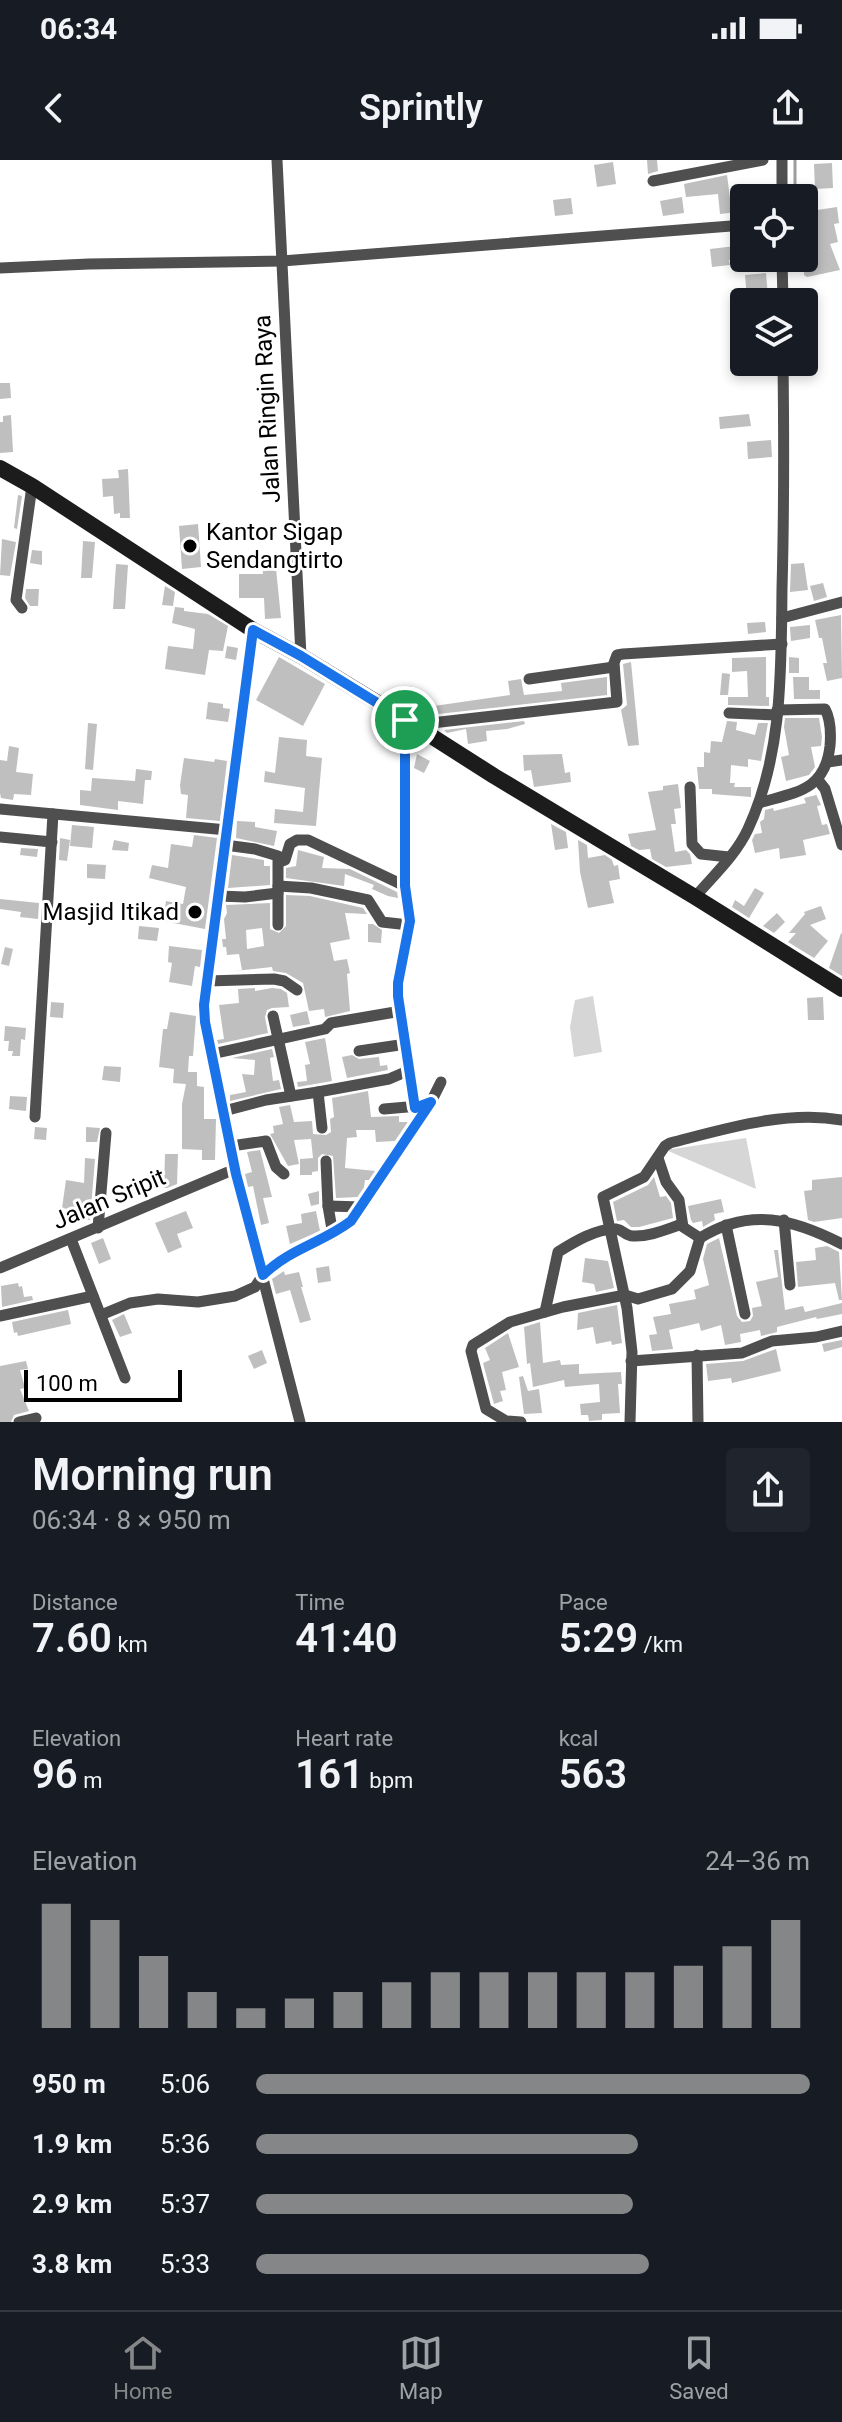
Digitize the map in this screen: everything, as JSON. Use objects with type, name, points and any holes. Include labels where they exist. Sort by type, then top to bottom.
[{"type":"street","name":"Jalan Ringin Raya","points":[[277,160],[301,656]]},
{"type":"street","points":[[653,181],[763,160]]},
{"type":"street","points":[[782,160],[782,184]]},
{"type":"street","points":[[0,268],[282,260],[730,226]]},
{"type":"street","points":[[695,897],[746,833],[759,803],[774,742],[782,679],[783,376]]},
{"type":"street","points":[[0,468],[253,630],[301,656],[842,989]]},
{"type":"street","points":[[22,608],[16,600],[32,486]]},
{"type":"street","points":[[782,618],[842,602]]},
{"type":"street","points":[[253,630],[218,896],[205,1022],[235,1169],[300,1422]]},
{"type":"street","points":[[409,722],[617,702],[614,667],[615,659],[623,654],[782,644]]},
{"type":"street","points":[[529,679],[614,667]]},
{"type":"street","points":[[729,713],[825,709],[831,736],[828,762],[818,780],[810,787],[759,803]]},
{"type":"street","points":[[409,722],[405,886],[409,925],[398,983],[415,1108]]},
{"type":"street","points":[[828,762],[842,760]]},
{"type":"street","points":[[818,780],[825,789],[842,845]]},
{"type":"street","points":[[690,787],[692,844],[701,854],[729,857]]},
{"type":"street","points":[[0,809],[227,830]]},
{"type":"street","points":[[35,1117],[53,814]]},
{"type":"street","points":[[0,837],[52,842]]},
{"type":"street","points":[[279,862],[285,860],[293,841],[308,840],[405,886]]},
{"type":"street","points":[[225,845],[277,855],[278,925]]},
{"type":"street","points":[[218,896],[245,897],[278,890],[311,888],[368,900],[382,922],[409,925]]},
{"type":"street","points":[[208,981],[274,979],[284,981],[297,990]]},
{"type":"street","points":[[212,1054],[325,1029],[331,1023],[401,1011]]},
{"type":"street","points":[[273,1016],[291,1096]]},
{"type":"street","points":[[359,1051],[406,1044]]},
{"type":"street","points":[[224,1111],[389,1079],[410,1070]]},
{"type":"street","points":[[101,1315],[130,1303],[158,1299],[198,1302],[235,1296],[255,1287],[263,1275],[287,1255],[333,1235],[351,1221],[362,1207],[441,1082]]},
{"type":"street","points":[[318,1092],[322,1128]]},
{"type":"street","points":[[384,1109],[415,1108],[431,1102]]},
{"type":"street","points":[[630,1422],[631,1361],[625,1295],[603,1197],[644,1177],[670,1143],[764,1121],[819,1116],[842,1120]]},
{"type":"street","points":[[98,1228],[106,1133]]},
{"type":"street","points":[[231,1146],[263,1139],[268,1143],[276,1167],[284,1174]]},
{"type":"street","points":[[658,1158],[666,1182],[679,1200],[682,1224],[686,1231],[700,1238]]},
{"type":"street","points":[[326,1161],[333,1235]]},
{"type":"street","name":"Jalan Sripit","points":[[0,1268],[235,1169]]},
{"type":"street","points":[[328,1206],[362,1207]]},
{"type":"street","points":[[521,1422],[506,1421],[486,1409],[471,1351],[473,1345],[510,1322],[625,1295],[638,1299],[672,1289],[690,1271],[700,1238],[726,1225],[756,1219],[784,1220],[803,1225],[842,1244]]},
{"type":"street","points":[[784,1220],[790,1285]]},
{"type":"street","points":[[545,1312],[558,1252],[576,1241],[609,1230],[618,1229],[629,1236],[639,1236],[682,1224]]},
{"type":"street","points":[[726,1225],[745,1314]]},
{"type":"street","points":[[71,1239],[125,1378]]},
{"type":"street","points":[[0,1316],[93,1296]]},
{"type":"street","points":[[631,1361],[742,1353],[772,1341],[842,1331]]},
{"type":"street","points":[[697,1355],[698,1422]]},
{"type":"street","points":[[19,1422],[36,1418]]},
{"type":"shaded area","points":[[593,996],[602,1052],[574,1057],[570,1027],[575,1000]]},
{"type":"shaded area","points":[[746,1138],[756,1189],[666,1150]]},
{"type":"building","points":[[647,160],[657,160],[658,171],[648,174]]},
{"type":"building","points":[[613,162],[616,184],[597,187],[594,165]]},
{"type":"building","points":[[832,163],[833,188],[818,189],[814,164]]},
{"type":"building","points":[[727,175],[730,213],[720,214],[718,194],[686,197],[684,184]]},
{"type":"building","points":[[682,197],[684,213],[663,216],[660,201]]},
{"type":"building","points":[[571,198],[573,214],[555,216],[553,200]]},
{"type":"building","points":[[837,207],[839,223],[834,224],[838,242],[830,244],[840,270],[807,277],[804,272],[818,272],[818,210]]},
{"type":"building","points":[[730,247],[730,265],[712,267],[710,249]]},
{"type":"building","points":[[766,273],[767,288],[746,288],[745,275]]},
{"type":"building","points":[[0,383],[10,383],[11,398],[0,399]]},
{"type":"building","points":[[749,414],[751,426],[720,429],[719,417]]},
{"type":"building","points":[[11,415],[13,452],[0,453],[0,422],[3,422],[3,416]]},
{"type":"building","points":[[771,440],[772,457],[748,459],[747,442]]},
{"type":"building","points":[[128,469],[130,518],[120,518],[120,513],[114,514],[113,496],[103,497],[102,479],[119,478],[118,470]]},
{"type":"building","points":[[18,495],[22,496],[17,529],[14,528]]},
{"type":"building","name":"Kantor Sigap Sendangtirto","points":[[198,524],[201,567],[182,569],[179,526]]},
{"type":"building","points":[[2,539],[16,542],[10,576],[0,575]]},
{"type":"building","points":[[83,541],[95,542],[92,578],[81,578]]},
{"type":"building","points":[[32,550],[42,551],[42,565],[30,563]]},
{"type":"building","points":[[275,559],[281,618],[265,619],[264,598],[239,598],[239,574],[263,574],[262,560]]},
{"type":"building","points":[[804,563],[808,590],[790,592],[791,564]]},
{"type":"building","points":[[116,564],[128,565],[125,609],[113,609]]},
{"type":"building","points":[[823,583],[827,597],[814,601],[810,586]]},
{"type":"building","points":[[165,586],[175,592],[173,606],[162,605]]},
{"type":"building","points":[[26,589],[39,589],[38,606],[30,606],[25,598]]},
{"type":"building","points":[[175,607],[208,614],[228,626],[223,651],[209,650],[205,675],[165,669],[168,646],[193,649],[195,629],[172,623]]},
{"type":"building","points":[[841,615],[842,678],[827,681],[823,663],[827,663],[815,620]]},
{"type":"building","points":[[765,622],[766,632],[748,634],[747,623]]},
{"type":"building","points":[[810,625],[810,638],[791,641],[790,627]]},
{"type":"building","points":[[227,646],[238,648],[236,660],[225,658]]},
{"type":"building","points":[[279,657],[325,684],[303,726],[256,700]]},
{"type":"building","points":[[766,657],[766,697],[769,697],[769,706],[728,705],[728,697],[748,697],[747,671],[732,672],[732,658]]},
{"type":"building","points":[[789,657],[799,658],[799,673],[789,673]]},
{"type":"building","points":[[631,662],[639,745],[628,746],[621,710],[627,705],[623,664]]},
{"type":"building","points":[[722,673],[730,674],[728,695],[720,695]]},
{"type":"building","points":[[607,677],[607,695],[429,715],[427,707],[510,695],[508,681],[521,679],[524,695],[562,691],[561,683]]},
{"type":"building","points":[[793,677],[809,677],[809,690],[820,690],[820,699],[794,699]]},
{"type":"building","points":[[412,686],[414,702],[402,704],[400,688]]},
{"type":"building","points":[[208,702],[223,704],[223,708],[230,709],[228,722],[206,719]]},
{"type":"building","points":[[785,718],[819,718],[822,737],[821,746],[811,747],[815,767],[809,775],[786,781],[781,757],[789,755]]},
{"type":"building","points":[[524,721],[525,724],[507,729],[486,731],[487,741],[468,744],[466,729],[447,733],[444,730]]},
{"type":"building","points":[[727,721],[737,722],[736,730],[755,735],[758,723],[768,723],[761,761],[748,759],[748,767],[731,765],[730,783],[735,783],[734,787],[751,787],[751,797],[712,794],[712,789],[699,789],[697,767],[704,767],[704,752],[710,753],[711,741],[722,742]]},
{"type":"building","points":[[88,723],[97,724],[93,770],[85,769]]},
{"type":"building","points":[[279,737],[307,740],[306,756],[322,758],[316,826],[274,823],[275,809],[303,812],[305,788],[264,782],[265,771],[275,773]]},
{"type":"building","points":[[9,746],[19,748],[16,772],[33,774],[31,795],[14,794],[13,800],[1,798],[0,793],[0,760],[7,761]]},
{"type":"building","points":[[417,754],[430,761],[424,773],[414,768]]},
{"type":"building","points":[[562,754],[565,773],[570,772],[571,782],[534,787],[531,770],[524,771],[523,755]]},
{"type":"building","points":[[184,758],[227,761],[220,821],[186,818],[188,795],[181,794],[180,785]]},
{"type":"building","points":[[136,769],[152,771],[151,780],[145,780],[143,804],[118,801],[118,810],[80,805],[80,790],[91,791],[92,778],[135,781]]},
{"type":"building","points":[[678,784],[681,808],[674,809],[676,824],[671,824],[675,852],[686,850],[692,864],[666,867],[652,859],[650,849],[639,850],[631,846],[628,834],[656,830],[648,792]]},
{"type":"building","points":[[815,792],[821,805],[817,806],[822,825],[827,824],[830,834],[803,840],[806,855],[780,859],[779,848],[755,853],[752,840],[755,834],[762,833],[760,822],[764,819],[765,810],[773,808],[774,811],[806,803],[804,798],[816,795]]},
{"type":"building","points":[[237,821],[255,822],[255,827],[277,831],[274,846],[236,838]]},
{"type":"building","points":[[551,824],[566,832],[568,848],[555,850]]},
{"type":"building","points":[[72,825],[94,827],[92,848],[70,846]]},
{"type":"building","points":[[194,835],[217,838],[205,929],[163,921],[166,901],[183,904],[186,887],[149,878],[152,865],[168,868],[171,844],[192,847]]},
{"type":"building","points":[[60,838],[70,840],[67,861],[59,860]]},
{"type":"building","points":[[114,840],[129,843],[128,851],[112,850]]},
{"type":"building","points":[[578,840],[587,845],[588,858],[605,855],[614,866],[618,865],[620,879],[609,881],[614,903],[588,908],[580,872]]},
{"type":"building","points":[[21,848],[38,849],[37,857],[20,855]]},
{"type":"building","points":[[298,850],[324,857],[322,868],[350,869],[397,892],[398,898],[372,889],[374,885],[345,874],[344,886],[286,878],[286,868],[296,866]]},
{"type":"building","points":[[232,855],[264,860],[264,866],[270,866],[270,885],[228,888]]},
{"type":"building","points":[[87,864],[106,865],[105,879],[87,878]]},
{"type":"building","points":[[755,888],[764,893],[749,918],[732,907],[735,900],[744,906]]},
{"type":"building","points":[[286,895],[310,896],[363,908],[367,914],[345,913],[350,939],[330,943],[334,961],[347,959],[350,1011],[325,1017],[324,1009],[309,1011],[303,983],[286,973],[273,971],[272,967],[225,972],[242,970],[239,954],[227,955],[226,947],[223,947],[222,939],[226,939],[226,905],[270,903],[270,929],[279,933],[286,926]],"holes":[[[262,928],[264,946],[247,949],[246,930]]]},
{"type":"building","points":[[0,899],[39,903],[38,919],[20,917],[21,912],[0,909]]},
{"type":"building","points":[[821,906],[826,919],[810,925],[828,941],[814,958],[788,942],[796,933],[789,933],[804,912]]},
{"type":"building","points":[[777,913],[785,922],[774,933],[763,926]]},
{"type":"building","points":[[368,924],[382,930],[381,943],[368,942]]},
{"type":"building","points":[[139,926],[159,928],[157,941],[138,939]]},
{"type":"building","points":[[842,934],[842,976],[829,968]]},
{"type":"building","points":[[169,946],[202,950],[200,967],[195,966],[192,986],[169,982],[172,963],[168,962]]},
{"type":"building","points":[[5,947],[13,949],[9,966],[1,964]]},
{"type":"building","points":[[255,988],[255,991],[281,989],[287,993],[289,1007],[267,1010],[268,1033],[218,1044],[217,1040],[224,1039],[219,1005],[239,1003],[238,989]]},
{"type":"building","points":[[823,997],[824,1020],[808,1020],[807,998]]},
{"type":"building","points":[[51,1002],[64,1003],[63,1018],[50,1017]]},
{"type":"building","points":[[307,1011],[310,1024],[293,1027],[290,1015]]},
{"type":"building","points":[[170,1012],[196,1016],[193,1056],[189,1056],[188,1072],[197,1072],[197,1086],[204,1087],[204,1119],[216,1119],[215,1160],[202,1160],[202,1150],[182,1149],[182,1104],[186,1084],[173,1083],[174,1069],[159,1067],[163,1029],[167,1029]]},
{"type":"building","points":[[5,1026],[26,1028],[25,1040],[21,1039],[20,1056],[12,1056],[13,1051],[8,1051],[9,1041],[4,1041]]},
{"type":"building","points":[[325,1038],[332,1081],[298,1087],[297,1082],[307,1081],[305,1065],[310,1064],[305,1042]]},
{"type":"building","points":[[272,1049],[273,1081],[279,1080],[281,1089],[230,1101],[230,1095],[246,1092],[242,1074],[254,1075],[255,1060],[232,1058]]},
{"type":"building","points":[[352,1055],[359,1059],[379,1057],[380,1066],[387,1065],[388,1070],[347,1078],[342,1057]]},
{"type":"building","points":[[104,1066],[121,1067],[120,1082],[102,1080]]},
{"type":"building","points":[[368,1091],[371,1117],[399,1116],[399,1122],[408,1122],[395,1141],[376,1142],[375,1130],[356,1130],[357,1137],[347,1138],[345,1168],[376,1171],[369,1180],[365,1180],[358,1197],[336,1198],[333,1156],[322,1154],[318,1158],[318,1171],[312,1172],[312,1175],[300,1175],[300,1159],[313,1158],[311,1139],[294,1140],[299,1164],[288,1166],[270,1134],[274,1133],[273,1126],[283,1124],[279,1107],[290,1105],[294,1122],[312,1121],[313,1134],[326,1135],[331,1132],[330,1119],[334,1117],[332,1098]]},
{"type":"building","points":[[10,1096],[27,1097],[26,1111],[9,1109]]},
{"type":"building","points":[[35,1127],[47,1128],[46,1140],[34,1139]]},
{"type":"building","points":[[86,1127],[100,1128],[97,1142],[86,1142]]},
{"type":"building","points":[[260,1150],[272,1197],[263,1198],[269,1223],[261,1225],[253,1186],[248,1187],[245,1174],[252,1172],[247,1152]]},
{"type":"building","points":[[165,1154],[178,1154],[177,1184],[167,1188],[164,1188]]},
{"type":"building","points":[[85,1158],[95,1159],[90,1220],[80,1219],[80,1211],[62,1208],[66,1180],[84,1183]]},
{"type":"building","points":[[654,1177],[660,1197],[666,1196],[671,1203],[673,1218],[639,1227],[631,1227],[624,1220],[617,1221],[613,1202],[648,1185]]},
{"type":"building","points":[[842,1177],[842,1218],[808,1220],[804,1191],[812,1190],[812,1180]]},
{"type":"building","points":[[319,1191],[319,1204],[311,1206],[308,1194]]},
{"type":"building","points":[[721,1199],[724,1212],[714,1214],[715,1220],[703,1227],[702,1221],[693,1223],[688,1206]]},
{"type":"building","points":[[186,1211],[193,1228],[177,1234],[182,1247],[168,1253],[155,1223]]},
{"type":"building","points":[[316,1211],[320,1231],[290,1244],[286,1226],[302,1223],[301,1214]]},
{"type":"building","points":[[103,1238],[111,1259],[99,1264],[91,1243]]},
{"type":"building","points":[[719,1238],[737,1316],[742,1322],[750,1321],[752,1308],[762,1306],[756,1282],[778,1277],[774,1250],[778,1250],[785,1310],[803,1306],[805,1312],[842,1303],[842,1314],[777,1327],[777,1332],[761,1336],[760,1330],[740,1334],[741,1342],[725,1345],[721,1325],[701,1331],[699,1323],[669,1330],[673,1349],[652,1351],[649,1335],[657,1334],[653,1317],[671,1314],[669,1304],[696,1299],[694,1290],[709,1285],[703,1259],[707,1244]]},
{"type":"building","points":[[827,1246],[839,1252],[842,1300],[839,1300],[835,1283],[798,1287],[796,1262],[816,1260],[815,1248]]},
{"type":"building","points":[[585,1258],[608,1261],[614,1288],[596,1292],[594,1284],[582,1282]]},
{"type":"building","points":[[329,1266],[331,1281],[318,1283],[316,1268]]},
{"type":"building","points":[[284,1271],[285,1275],[299,1272],[311,1320],[300,1323],[290,1290],[276,1294],[272,1279]]},
{"type":"building","points":[[18,1283],[19,1287],[22,1286],[24,1297],[32,1296],[33,1300],[2,1307],[1,1286]]},
{"type":"building","points":[[617,1305],[622,1343],[612,1345],[611,1341],[596,1344],[593,1327],[577,1330],[578,1313]]},
{"type":"building","points":[[68,1310],[71,1324],[18,1336],[17,1332],[14,1333],[12,1322]]},
{"type":"building","points":[[124,1314],[132,1333],[120,1337],[112,1320]]},
{"type":"building","points":[[540,1322],[543,1363],[560,1360],[561,1365],[579,1364],[579,1374],[621,1372],[622,1384],[618,1384],[620,1413],[602,1414],[602,1420],[589,1421],[588,1415],[581,1415],[580,1404],[600,1402],[599,1384],[565,1387],[564,1380],[533,1387],[530,1363],[527,1364],[524,1327]]},
{"type":"building","points":[[508,1333],[519,1367],[502,1372],[506,1390],[500,1391],[503,1401],[494,1404],[483,1363],[490,1360],[485,1348]]},
{"type":"building","points":[[842,1340],[842,1347],[824,1352],[822,1344]]},
{"type":"building","points":[[776,1349],[781,1371],[732,1383],[731,1378],[708,1381],[706,1364],[743,1361]]},
{"type":"building","points":[[262,1350],[267,1363],[254,1369],[248,1356]]},
{"type":"building","points":[[26,1361],[28,1369],[20,1370],[25,1388],[20,1389],[29,1411],[14,1415],[11,1422],[0,1422],[0,1366]]},
{"type":"building","points":[[523,1376],[528,1391],[539,1389],[542,1413],[524,1414],[519,1377]]},
{"type":"waterway","points":[[795,160],[795,184]]},
{"type":"place","name":"Kantor Sigap Sendangtirto","points":[[190,546]]},
{"type":"place","name":"Masjid Itikad","points":[[195,912]]},
{"type":"route","points":[[253,630],[405,720],[405,886],[410,921],[398,996],[415,1108],[431,1102],[351,1221],[333,1235],[287,1255],[263,1275],[236,1174],[204,1005],[253,630]]}]
